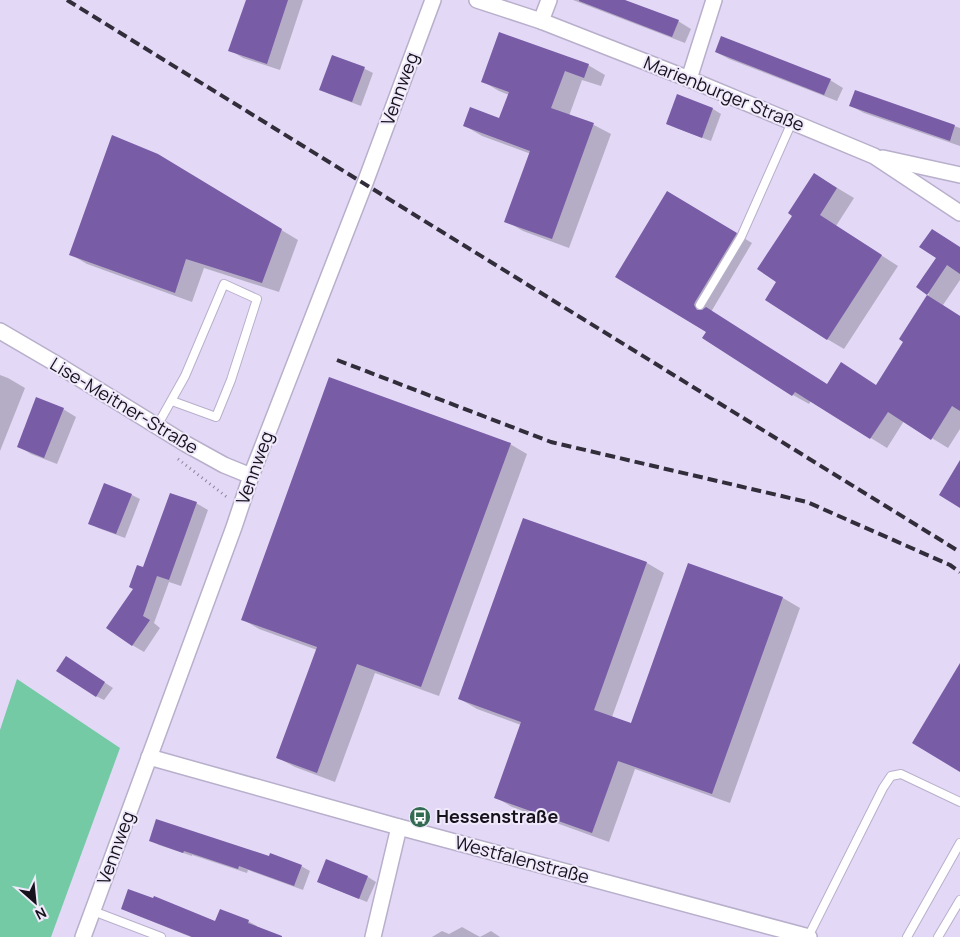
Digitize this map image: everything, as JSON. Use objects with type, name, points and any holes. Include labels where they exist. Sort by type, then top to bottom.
[{"type":"street","name":"Vennweg","points":[[82,937],[234,528],[251,476],[433,0]]},
{"type":"street","name":"Marienburger Straße","points":[[477,0],[540,21],[689,79],[874,156],[960,213]]},
{"type":"street","points":[[540,21],[548,0]]},
{"type":"street","points":[[689,79],[714,0]]},
{"type":"street","points":[[874,156],[958,169]]},
{"type":"street","name":"Lise-Meitner-Straße","points":[[0,331],[224,465],[251,476]]},
{"type":"street","name":"Westfalenstraße","points":[[148,757],[399,827],[809,937]]},
{"type":"street","points":[[373,937],[399,827]]},
{"type":"lane","points":[[700,305],[741,237],[792,122]]},
{"type":"lane","points":[[157,426],[185,376],[224,284],[258,299],[231,380],[216,417],[172,401]]},
{"type":"lane","points":[[809,937],[883,788],[891,776],[901,774],[960,802]]},
{"type":"lane","points":[[907,937],[960,843]]},
{"type":"lane","points":[[938,937],[960,900]]},
{"type":"lane","points":[[93,911],[161,937]]},
{"type":"green space","points":[[17,679],[120,748],[51,937],[0,937],[0,730]]},
{"type":"building","points":[[246,0],[288,0],[267,64],[228,51]]},
{"type":"building","points":[[579,0],[625,0],[679,20],[672,37]]},
{"type":"building","points":[[499,32],[589,64],[584,78],[565,71],[551,108],[594,123],[552,239],[504,222],[530,151],[463,126],[470,107],[499,118],[509,92],[481,82]]},
{"type":"building","points":[[721,36],[831,79],[824,95],[715,52]]},
{"type":"building","points":[[332,55],[365,67],[352,102],[319,90]]},
{"type":"building","points":[[855,90],[955,125],[950,141],[849,106]]},
{"type":"building","points":[[677,94],[713,108],[702,138],[666,124]]},
{"type":"building","points":[[112,135],[158,154],[282,229],[262,283],[186,259],[175,293],[69,255]]},
{"type":"building","points":[[814,173],[837,188],[820,215],[882,255],[827,340],[765,300],[776,282],[757,269],[792,216],[788,213]]},
{"type":"building","points":[[667,191],[737,233],[695,302],[694,305],[697,310],[702,310],[706,307],[827,384],[841,362],[876,385],[903,342],[899,339],[927,295],[960,316],[960,411],[952,406],[931,440],[888,412],[870,439],[795,392],[792,396],[702,338],[706,332],[615,277]]},
{"type":"building","points":[[932,229],[960,247],[960,274],[947,265],[927,295],[916,287],[936,258],[919,247]]},
{"type":"building","points":[[329,377],[511,443],[421,687],[357,664],[317,773],[276,758],[317,647],[241,620]]},
{"type":"building","points":[[36,397],[64,408],[44,458],[17,447]]},
{"type":"building","points":[[960,460],[960,508],[939,495]]},
{"type":"building","points":[[104,483],[132,494],[116,534],[88,524]]},
{"type":"building","points":[[170,493],[197,502],[169,580],[157,576],[143,616],[150,620],[132,646],[106,628],[133,589],[129,587],[137,565],[143,567]]},
{"type":"building","points":[[523,518],[647,562],[594,710],[631,723],[688,563],[783,597],[712,794],[618,761],[592,833],[494,798],[521,722],[458,699]]},
{"type":"building","points":[[66,656],[105,682],[96,697],[56,671]]},
{"type":"building","points":[[960,663],[960,772],[912,743]]},
{"type":"building","points":[[156,819],[269,856],[270,853],[302,865],[294,886],[239,866],[238,869],[149,841]]},
{"type":"building","points":[[326,859],[368,876],[359,899],[317,882]]},
{"type":"building","points":[[128,889],[153,898],[154,896],[215,921],[220,909],[249,920],[248,923],[282,937],[192,937],[121,909]]},
{"type":"railway","points":[[67,0],[960,552]]},
{"type":"railway","points":[[337,360],[551,442],[807,502],[950,565],[960,572]]},
{"type":"place","name":"Hessenstraße","points":[[420,817]]}]
